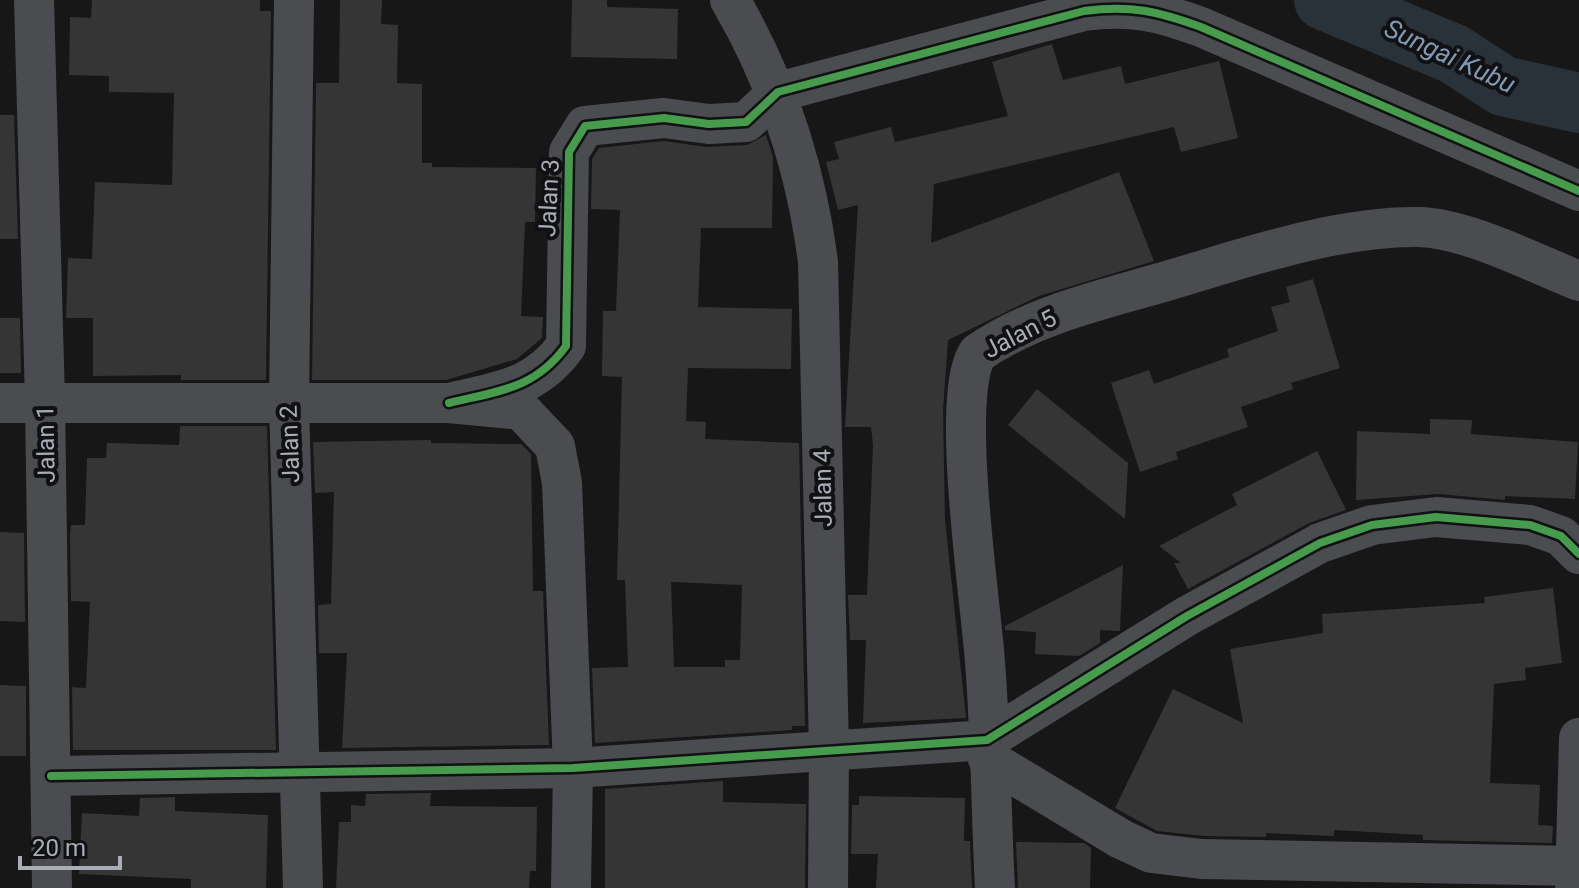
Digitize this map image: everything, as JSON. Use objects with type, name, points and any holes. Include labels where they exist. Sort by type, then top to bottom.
[{"type":"street","name":"Jalan 1","points":[[34,0],[45,401],[52,888]]},
{"type":"street","name":"Jalan 2","points":[[294,0],[289,404],[303,888]]},
{"type":"street","points":[[730,0],[778,92],[1084,11],[1116,7],[1152,9],[1201,27],[1579,191]]},
{"type":"street","name":"Jalan 3","points":[[449,403],[513,387],[549,370],[566,346],[569,152],[585,126],[664,118],[709,124],[746,122],[778,92]]},
{"type":"street","name":"Jalan 4","points":[[778,92],[805,183],[818,262],[829,750],[828,888]]},
{"type":"street","name":"Jalan 5","points":[[995,888],[985,665],[970,509],[966,418],[970,364],[978,353],[1062,312],[1280,248],[1350,235],[1420,227],[1481,241],[1579,281]]},
{"type":"street","points":[[0,403],[449,403],[521,410],[555,446],[562,483],[573,768],[571,888]]},
{"type":"street","points":[[987,750],[1187,616],[1320,543],[1372,525],[1436,517],[1530,525],[1561,536],[1579,554]]},
{"type":"street","points":[[51,776],[573,768],[829,750],[987,750],[1121,839],[1151,853],[1202,859],[1577,861],[1579,738]]},
{"type":"building","points":[[92,0],[260,0],[260,11],[271,11],[266,380],[181,380],[181,375],[93,376],[93,318],[66,318],[68,258],[92,259],[95,182],[172,185],[174,93],[109,92],[109,76],[69,75],[70,17],[91,18]]},
{"type":"building","points":[[340,0],[382,0],[381,24],[398,25],[397,83],[422,84],[422,163],[432,163],[432,167],[536,168],[535,222],[525,222],[521,316],[543,317],[542,338],[517,359],[446,380],[312,380],[316,83],[339,83]]},
{"type":"building","points":[[572,0],[607,0],[607,7],[678,9],[677,59],[571,57]]},
{"type":"building","points":[[1052,44],[1063,80],[1121,66],[1125,84],[1219,61],[1238,138],[1181,152],[1174,127],[934,184],[931,243],[1119,172],[1154,261],[1039,296],[948,340],[943,410],[945,520],[966,718],[863,723],[866,640],[850,640],[848,595],[867,595],[873,445],[871,427],[845,427],[858,205],[838,210],[826,162],[839,159],[834,142],[891,127],[895,142],[1008,116],[992,62]]},
{"type":"building","points":[[0,115],[14,115],[18,239],[0,239]]},
{"type":"building","points":[[766,135],[773,157],[772,228],[701,228],[698,307],[792,309],[791,369],[688,368],[686,421],[706,422],[705,439],[799,443],[805,726],[792,726],[792,730],[595,743],[592,668],[628,667],[625,580],[617,580],[622,377],[602,376],[603,311],[616,311],[620,210],[591,209],[592,159],[599,148],[664,141],[706,147],[747,145]],"holes":[[[671,582],[742,585],[740,660],[725,660],[725,667],[674,667]]]},
{"type":"building","points":[[1313,279],[1340,368],[1291,383],[1293,389],[1241,407],[1248,427],[1176,452],[1178,459],[1140,472],[1111,383],[1149,370],[1154,384],[1229,357],[1227,349],[1278,331],[1271,307],[1290,302],[1286,287]]},
{"type":"building","points":[[0,318],[20,318],[21,373],[0,373]]},
{"type":"building","points":[[1037,389],[1128,463],[1125,519],[1008,425]]},
{"type":"building","points":[[1430,419],[1472,420],[1471,434],[1578,442],[1575,499],[1505,496],[1505,500],[1438,494],[1356,500],[1357,431],[1430,434]]},
{"type":"building","points":[[180,426],[267,426],[276,750],[73,750],[72,687],[86,688],[90,602],[71,601],[70,535],[71,525],[85,525],[87,458],[106,458],[107,443],[179,445]]},
{"type":"building","points":[[431,440],[431,443],[521,444],[531,454],[533,591],[543,591],[549,745],[342,748],[347,653],[319,653],[318,605],[331,604],[334,492],[315,493],[313,442]]},
{"type":"building","points":[[1317,451],[1346,510],[1309,523],[1188,589],[1174,563],[1181,563],[1159,546],[1237,505],[1232,494]]},
{"type":"building","points":[[0,532],[24,533],[25,622],[0,621]]},
{"type":"building","points":[[1123,565],[1120,631],[1100,630],[1100,643],[1079,656],[1035,654],[1036,632],[1005,630],[1005,626]]},
{"type":"building","points":[[1553,588],[1562,663],[1525,668],[1526,680],[1494,684],[1490,783],[1540,785],[1538,825],[1553,826],[1552,843],[1423,840],[1423,835],[1334,830],[1334,836],[1266,833],[1266,837],[1204,836],[1157,831],[1115,808],[1173,689],[1243,723],[1230,649],[1323,633],[1322,614],[1485,603],[1484,597]]},
{"type":"building","points":[[0,685],[26,686],[26,756],[0,756]]},
{"type":"building","points":[[723,781],[723,802],[806,804],[805,888],[605,888],[605,789]]},
{"type":"building","points":[[431,793],[430,806],[537,807],[536,871],[530,871],[529,888],[336,888],[339,822],[351,822],[351,805],[365,806],[366,794]]},
{"type":"building","points":[[859,796],[965,798],[964,841],[970,841],[972,888],[876,888],[878,854],[851,854],[852,805],[859,805]]},
{"type":"building","points":[[175,797],[175,811],[268,815],[266,888],[191,888],[191,879],[79,874],[82,813],[139,816],[140,798]]},
{"type":"building","points":[[1016,842],[1084,843],[1091,848],[1090,888],[1018,888]]},
{"type":"waterway","name":"Sungai Kubu","points":[[1324,0],[1454,54],[1503,86],[1579,103]]},
{"type":"cycle path","points":[[449,403],[499,391],[528,380],[542,371],[566,346],[569,152],[585,126],[664,118],[709,124],[746,122],[778,92],[1084,11],[1144,11],[1201,27],[1579,191]]},
{"type":"cycle path","points":[[51,776],[573,768],[987,740],[1187,616],[1320,543],[1372,525],[1436,517],[1530,525],[1561,536],[1579,554]]}]
